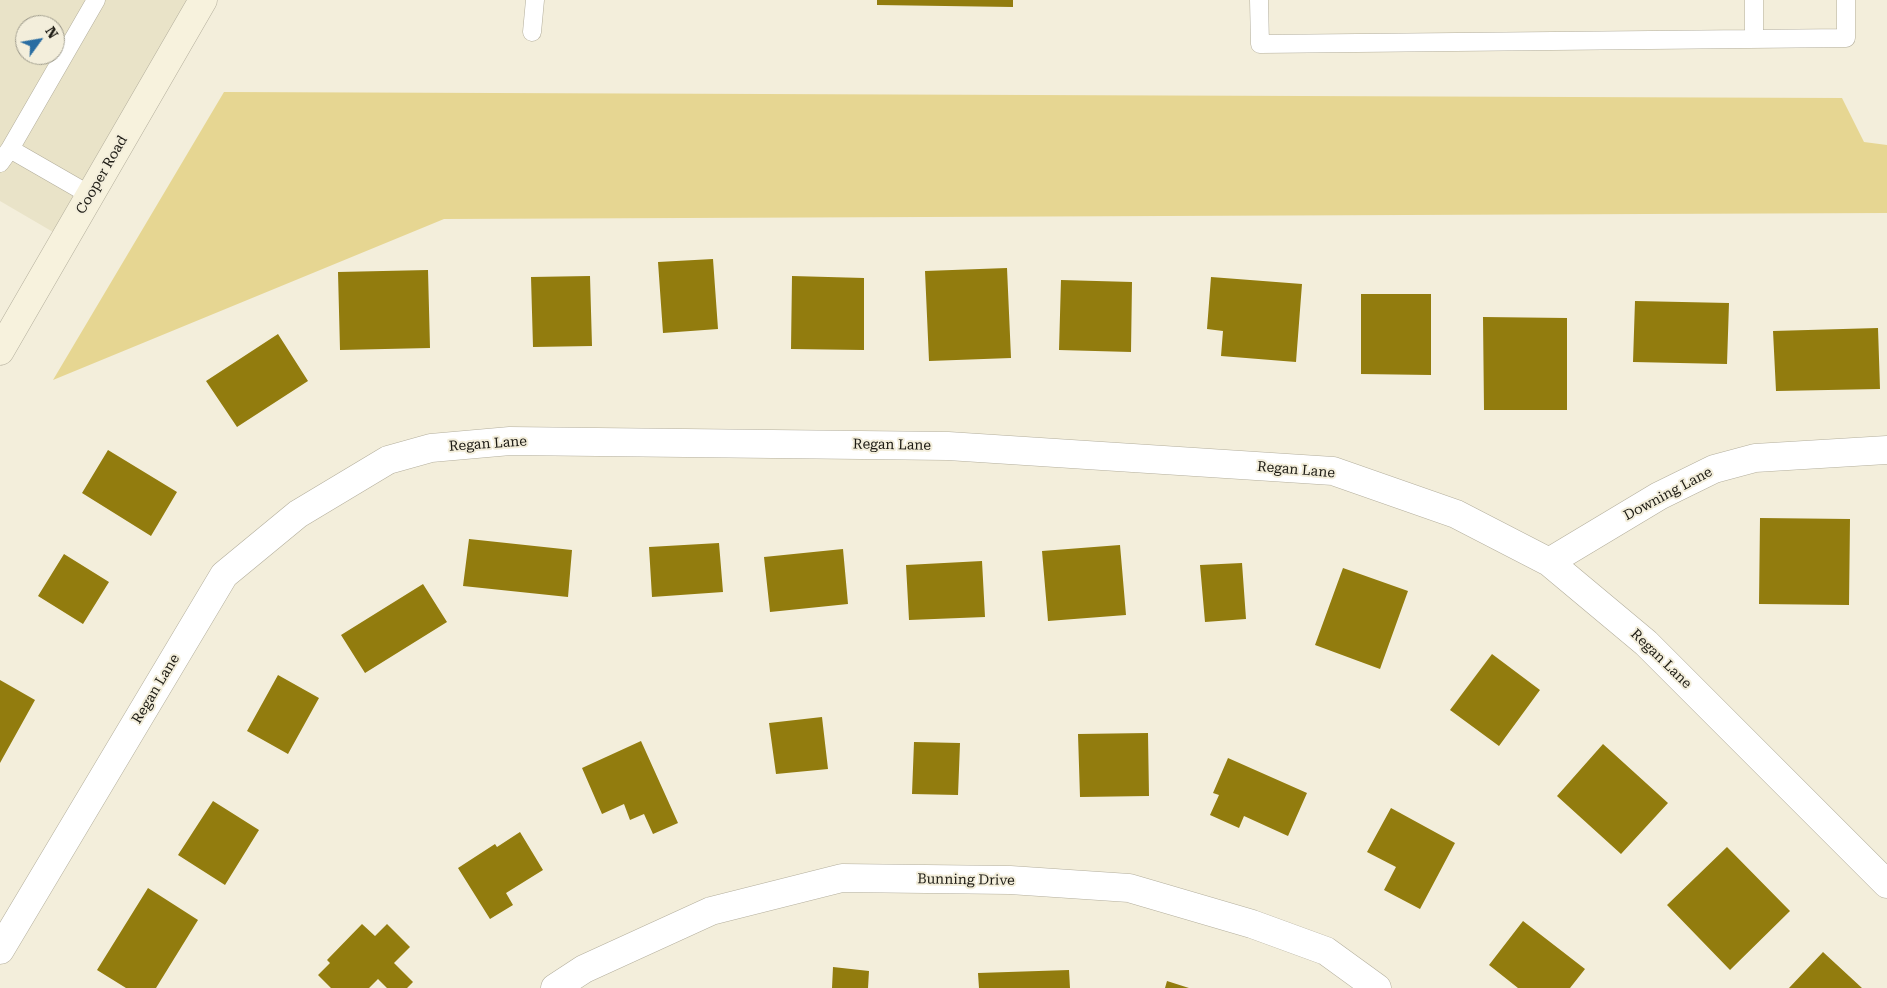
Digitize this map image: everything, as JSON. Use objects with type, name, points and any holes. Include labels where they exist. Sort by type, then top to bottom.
[{"type":"street","name":"Cooper Road","points":[[0,351],[204,0]]},
{"type":"street","name":"Regan Lane","points":[[0,950],[224,575],[298,514],[388,460],[431,448],[510,441],[948,446],[1333,470],[1456,514],[1549,562],[1646,643],[1887,884]]},
{"type":"street","name":"Downing Lane","points":[[1549,562],[1659,496],[1714,469],[1755,458],[1887,450]]},
{"type":"street","name":"Bunning Drive","points":[[555,988],[584,969],[711,911],[842,878],[1010,880],[1129,888],[1252,924],[1326,951],[1377,988]]},
{"type":"lane","points":[[90,196],[5,156],[96,0]]},
{"type":"lane","points":[[532,32],[535,0]]},
{"type":"lane","points":[[1260,0],[1260,44],[1846,38],[1846,0]]},
{"type":"lane","points":[[1754,0],[1754,39]]},
{"type":"shaded area","points":[[0,0],[203,0],[65,239],[0,201]]},
{"type":"shaded area","points":[[224,92],[1842,98],[1864,142],[1887,145],[1887,213],[444,219],[53,380]]},
{"type":"building","points":[[877,0],[1013,0],[1013,7],[877,5]]},
{"type":"building","points":[[713,259],[718,329],[663,333],[658,262]]},
{"type":"building","points":[[1007,268],[1011,358],[929,361],[925,271]]},
{"type":"building","points":[[428,270],[430,348],[340,350],[338,272]]},
{"type":"building","points":[[590,276],[592,346],[533,347],[531,277]]},
{"type":"building","points":[[792,276],[864,278],[864,350],[791,349]]},
{"type":"building","points":[[1211,277],[1302,284],[1296,362],[1221,356],[1223,331],[1207,329]]},
{"type":"building","points":[[1061,280],[1132,282],[1131,352],[1059,350]]},
{"type":"building","points":[[1361,294],[1431,294],[1431,375],[1361,374]]},
{"type":"building","points":[[1635,301],[1729,303],[1727,364],[1633,362]]},
{"type":"building","points":[[1483,317],[1567,318],[1567,410],[1484,410]]},
{"type":"building","points":[[1878,328],[1880,389],[1776,391],[1773,331]]},
{"type":"building","points":[[278,334],[308,381],[237,427],[206,381]]},
{"type":"building","points":[[108,450],[177,492],[151,536],[82,493]]},
{"type":"building","points":[[1760,518],[1850,519],[1849,605],[1759,604]]},
{"type":"building","points":[[469,539],[572,550],[568,597],[463,586]]},
{"type":"building","points":[[719,543],[723,592],[652,597],[649,547]]},
{"type":"building","points":[[1120,545],[1126,615],[1048,621],[1042,551]]},
{"type":"building","points":[[843,549],[848,604],[770,612],[764,557]]},
{"type":"building","points":[[64,554],[109,582],[83,624],[38,596]]},
{"type":"building","points":[[982,561],[985,617],[909,620],[906,565]]},
{"type":"building","points":[[1242,563],[1246,619],[1205,622],[1200,565]]},
{"type":"building","points":[[1343,568],[1408,591],[1380,669],[1315,645]]},
{"type":"building","points":[[423,584],[447,622],[365,673],[341,635]]},
{"type":"building","points":[[1492,654],[1540,690],[1499,746],[1450,710]]},
{"type":"building","points":[[278,675],[319,698],[288,754],[247,731]]},
{"type":"building","points":[[0,680],[35,700],[0,763]]},
{"type":"building","points":[[822,717],[828,769],[776,774],[769,723]]},
{"type":"building","points":[[1148,733],[1149,796],[1080,797],[1078,734]]},
{"type":"building","points":[[641,741],[678,823],[653,834],[644,814],[630,820],[624,804],[602,814],[582,768]]},
{"type":"building","points":[[914,742],[960,743],[958,795],[912,794]]},
{"type":"building","points":[[1603,744],[1668,803],[1621,854],[1557,796]]},
{"type":"building","points":[[1228,758],[1307,793],[1288,836],[1244,816],[1239,828],[1210,815],[1219,795],[1213,793]]},
{"type":"building","points":[[213,801],[259,830],[225,885],[178,855]]},
{"type":"building","points":[[1391,808],[1455,843],[1420,909],[1384,890],[1396,867],[1367,852]]},
{"type":"building","points":[[520,832],[543,870],[506,893],[513,905],[490,919],[458,868],[495,844],[497,847]]},
{"type":"building","points":[[1727,847],[1790,911],[1730,970],[1667,905]]},
{"type":"building","points":[[148,888],[198,920],[156,988],[126,988],[97,970]]},
{"type":"building","points":[[1523,921],[1585,969],[1570,988],[1518,988],[1489,965]]},
{"type":"building","points":[[362,924],[375,936],[387,924],[410,947],[394,963],[413,982],[407,988],[387,988],[378,979],[369,988],[331,988],[318,975],[330,963],[327,960]]},
{"type":"building","points":[[1823,952],[1862,988],[1789,988]]},
{"type":"building","points":[[833,967],[869,971],[868,988],[832,988]]},
{"type":"building","points":[[1069,970],[1070,988],[979,988],[978,973]]},
{"type":"building","points":[[1167,981],[1189,988],[1165,988]]}]
